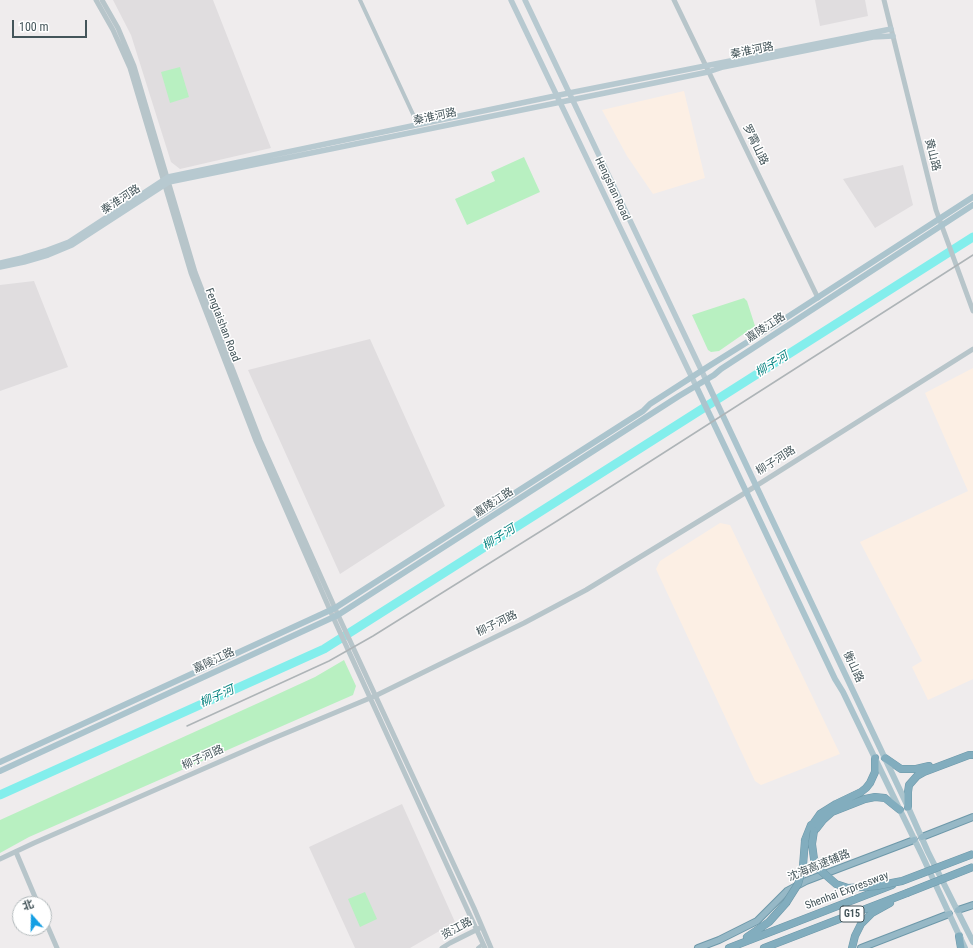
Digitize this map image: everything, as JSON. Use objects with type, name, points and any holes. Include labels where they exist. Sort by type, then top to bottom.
[{"type":"highway","points":[[885,758],[901,768],[916,769],[927,767],[960,754],[973,751]]},
{"type":"highway","points":[[908,807],[909,785],[917,776],[924,772],[973,755]]},
{"type":"highway","points":[[728,948],[769,922],[786,903],[798,884],[803,866],[805,840],[812,825],[820,814],[866,788],[875,772],[875,758]]},
{"type":"highway","points":[[900,810],[885,798],[875,797],[832,812],[814,831],[812,844],[814,859],[820,870],[836,884],[848,888],[876,886],[902,881]]},
{"type":"highway","points":[[922,837],[973,817]]},
{"type":"highway","name":"沈海高速辅路","points":[[698,948],[719,940],[756,921],[787,891],[806,881],[914,840]]},
{"type":"highway","name":"Shenhai Expressway","points":[[728,948],[973,854]]},
{"type":"highway","name":"Shenhai Expressway","points":[[764,948],[973,867]]},
{"type":"highway","points":[[852,948],[855,936],[865,919],[872,913],[907,893]]},
{"type":"highway","points":[[958,910],[973,905]]},
{"type":"highway","points":[[861,948],[950,914]]},
{"type":"highway","points":[[959,936],[961,948]]},
{"type":"main road","name":"Hengshan Road","points":[[511,0],[696,386]]},
{"type":"main road","name":"Hengshan Road","points":[[525,0],[706,380]]},
{"type":"main road","name":"秦淮河路","points":[[0,267],[48,255],[72,245],[166,181],[570,96],[707,69],[891,28]]},
{"type":"main road","name":"秦淮河路","points":[[707,69],[873,37],[892,36]]},
{"type":"main road","name":"秦淮河路","points":[[0,263],[45,252],[69,242],[166,181],[418,125],[558,99]]},
{"type":"main road","name":"嘉陵江路","points":[[0,762],[332,609],[643,411],[650,404],[818,298],[973,197]]},
{"type":"main road","name":"嘉陵江路","points":[[0,771],[335,616],[706,380],[973,205]]},
{"type":"main road","name":"衡山路","points":[[706,380],[948,893],[973,942]]},
{"type":"main road","points":[[696,386],[836,679],[844,692],[965,948]]},
{"type":"street","name":"Fengtaishan Road","points":[[96,0],[113,30],[130,68],[195,272],[260,440],[335,616],[480,928]]},
{"type":"street","name":"Fengtaishan Road","points":[[102,0],[118,28],[134,66],[166,181]]},
{"type":"street","points":[[360,0],[418,125]]},
{"type":"street","name":"罗霄山路","points":[[674,0],[818,298]]},
{"type":"street","name":"黄山路","points":[[884,0],[939,219],[973,311]]},
{"type":"street","name":"柳子河路","points":[[0,860],[34,843],[372,697],[524,623],[586,590],[973,349]]},
{"type":"street","points":[[16,852],[35,896]]},
{"type":"street","points":[[478,948],[484,946],[480,928]]},
{"type":"street","points":[[480,928],[491,948]]},
{"type":"street","name":"资江路","points":[[442,948],[480,928]]},
{"type":"street","points":[[52,936],[57,948]]},
{"type":"shaded area","points":[[113,0],[213,0],[271,148],[180,169],[171,162],[131,35]]},
{"type":"shaded area","points":[[815,0],[865,0],[868,16],[820,26]]},
{"type":"shaded area","points":[[684,91],[705,178],[653,194],[627,156],[602,110]]},
{"type":"shaded area","points":[[903,165],[913,205],[875,228],[843,179]]},
{"type":"shaded area","points":[[34,281],[68,367],[0,391],[0,285]]},
{"type":"shaded area","points":[[370,339],[445,506],[340,574],[248,370]]},
{"type":"shaded area","points":[[973,368],[973,679],[928,700],[912,667],[922,661],[860,542],[968,491],[925,393]]},
{"type":"shaded area","points":[[720,523],[730,525],[840,754],[761,785],[755,781],[656,569],[660,561]]},
{"type":"shaded area","points":[[402,804],[455,922],[410,948],[355,948],[309,847]]},
{"type":"green space","points":[[180,67],[189,97],[170,103],[161,72]]},
{"type":"green space","points":[[524,157],[540,192],[467,225],[455,199],[495,181],[491,172]]},
{"type":"green space","points":[[744,298],[747,301],[755,326],[719,351],[711,352],[708,350],[692,315]]},
{"type":"green space","points":[[344,660],[356,686],[353,695],[29,837],[0,853],[0,820],[315,677]]},
{"type":"green space","points":[[365,892],[377,919],[360,927],[348,899]]},
{"type":"waterway","name":"柳子河","points":[[0,795],[324,649],[973,237]]},
{"type":"railway","points":[[187,726],[329,661],[373,636],[557,521],[973,255]]}]
